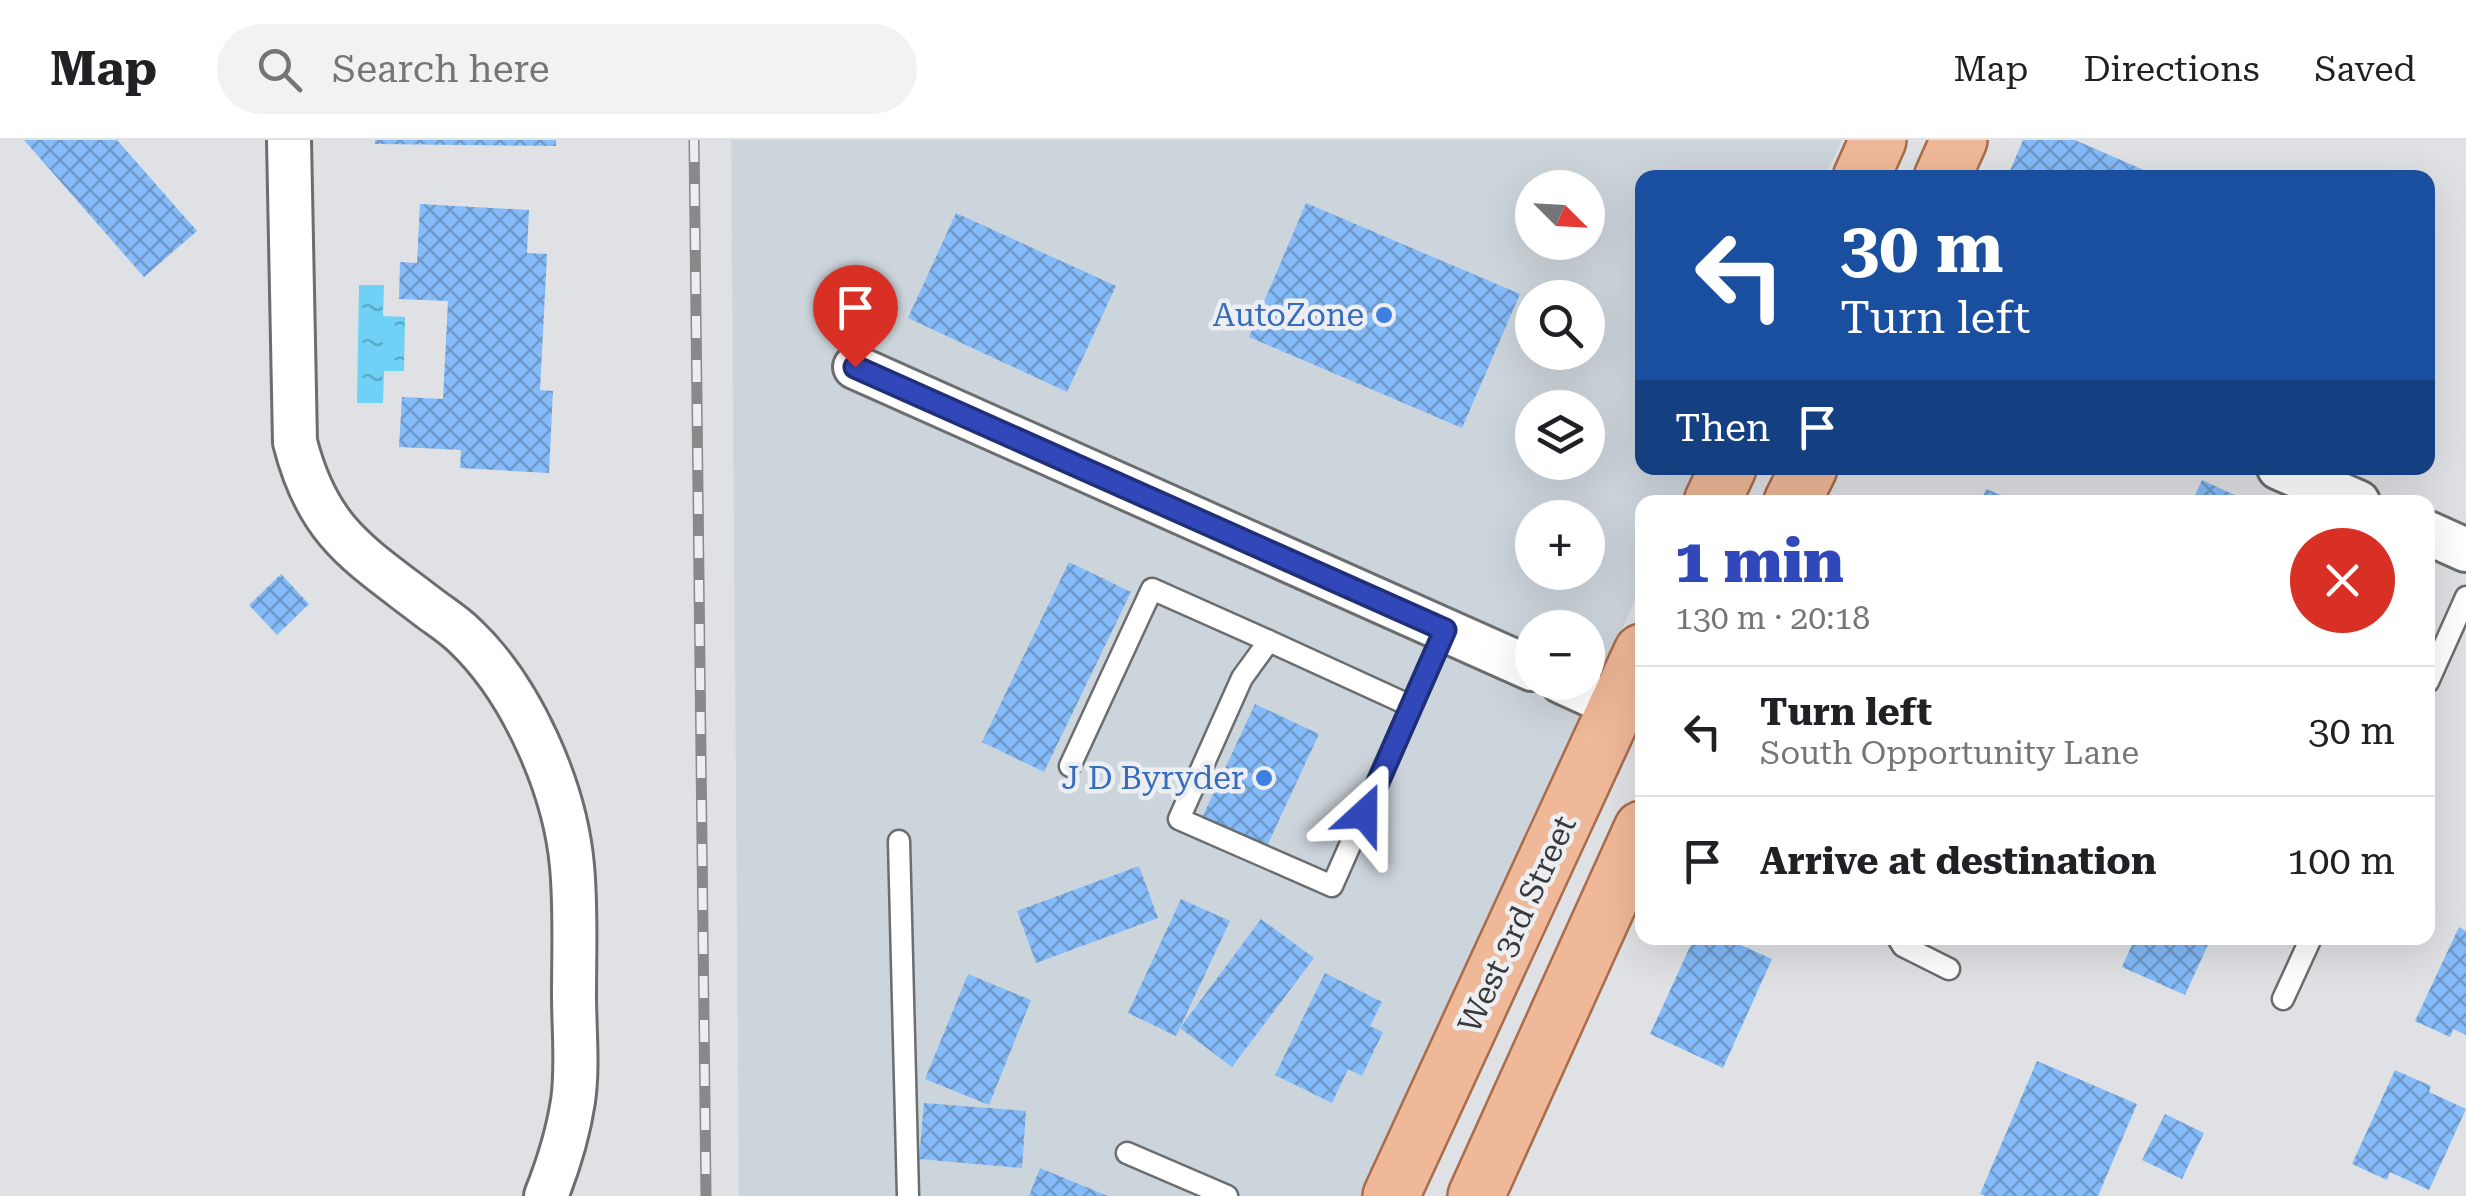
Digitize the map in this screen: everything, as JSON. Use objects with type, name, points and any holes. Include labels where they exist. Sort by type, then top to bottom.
[{"type":"main road","points":[[1865,170],[1878,140]]},
{"type":"main road","points":[[1946,170],[1959,140]]},
{"type":"main road","name":"West 3rd Street","points":[[1392,1196],[1635,667]]},
{"type":"main road","points":[[1476,1196],[1635,844]]},
{"type":"street","points":[[289,140],[295,442],[303,476],[316,503],[348,545],[464,634],[495,668],[538,746],[563,819],[572,862],[574,910],[574,1098],[564,1147],[546,1196]]},
{"type":"street","points":[[855,367],[1515,661]]},
{"type":"street","points":[[2294,475],[2342,495]]},
{"type":"street","points":[[2435,536],[2466,550]]},
{"type":"street","points":[[1602,700],[1617,707]]},
{"type":"lane","points":[[1070,766],[1152,589],[1411,706]]},
{"type":"lane","points":[[2435,666],[2466,597]]},
{"type":"lane","points":[[1269,641],[1242,678],[1180,819],[1332,886],[1445,630]]},
{"type":"lane","points":[[899,841],[908,1196]]},
{"type":"lane","points":[[1902,945],[1949,969]]},
{"type":"lane","points":[[2283,999],[2308,945]]},
{"type":"lane","points":[[1127,1154],[1227,1196]]},
{"type":"shaded area","points":[[731,140],[1842,140],[1828,170],[1635,170],[1635,475],[1692,475],[1682,495],[1635,495],[1635,601],[1605,668],[1605,610],[1515,610],[1515,700],[1590,700],[1368,1196],[739,1196]]},
{"type":"water","points":[[359,285],[384,285],[383,316],[405,317],[404,371],[384,371],[383,403],[357,403]]},
{"type":"building","points":[[24,140],[117,140],[197,231],[144,277]]},
{"type":"building","points":[[375,140],[556,140],[556,146],[375,144]]},
{"type":"building","points":[[2023,140],[2075,140],[2144,170],[2010,170]]},
{"type":"building","name":"AutoZone","points":[[1306,203],[1515,292],[1515,306],[1462,428],[1249,337]]},
{"type":"building","points":[[420,204],[529,210],[527,253],[547,254],[540,390],[553,391],[549,473],[460,468],[461,450],[399,447],[402,397],[443,399],[448,301],[399,299],[400,262],[417,263]]},
{"type":"building","points":[[956,213],[1116,286],[1067,392],[908,318]]},
{"type":"building","points":[[2202,480],[2235,495],[2195,495]]},
{"type":"building","points":[[1069,562],[1131,592],[1044,772],[982,742]]},
{"type":"building","points":[[281,574],[309,604],[277,635],[249,605]]},
{"type":"building","points":[[1255,704],[1319,734],[1266,848],[1202,818]]},
{"type":"building","points":[[1139,866],[1158,918],[1036,963],[1017,911]]},
{"type":"building","points":[[1181,899],[1230,921],[1176,1036],[1128,1013]]},
{"type":"building","points":[[1261,919],[1314,958],[1232,1067],[1180,1028]]},
{"type":"building","points":[[2459,927],[2466,931],[2466,1035],[2453,1029],[2450,1037],[2415,1021]]},
{"type":"building","points":[[1691,945],[1741,945],[1772,959],[1723,1068],[1650,1034]]},
{"type":"building","points":[[2132,945],[2208,945],[2185,995],[2122,967]]},
{"type":"building","points":[[1325,973],[1382,1002],[1370,1026],[1383,1032],[1362,1076],[1348,1069],[1332,1103],[1275,1075]]},
{"type":"building","points":[[968,974],[1031,1000],[989,1105],[925,1079]]},
{"type":"building","points":[[2037,1061],[2137,1104],[2098,1196],[1980,1194]]},
{"type":"building","points":[[2395,1070],[2431,1086],[2429,1092],[2466,1109],[2429,1190],[2390,1172],[2387,1180],[2352,1164]]},
{"type":"building","points":[[924,1103],[1026,1111],[1022,1168],[919,1159]]},
{"type":"building","points":[[2165,1114],[2204,1133],[2182,1179],[2142,1160]]},
{"type":"building","points":[[1040,1168],[1108,1196],[1029,1196]]},
{"type":"railway","points":[[694,140],[706,1196]]},
{"type":"place","name":"AutoZone","points":[[1384,315]]},
{"type":"place","name":"J D Byryder","points":[[1264,778]]},
{"type":"route","points":[[855,367],[1445,630],[1364,814]]}]
